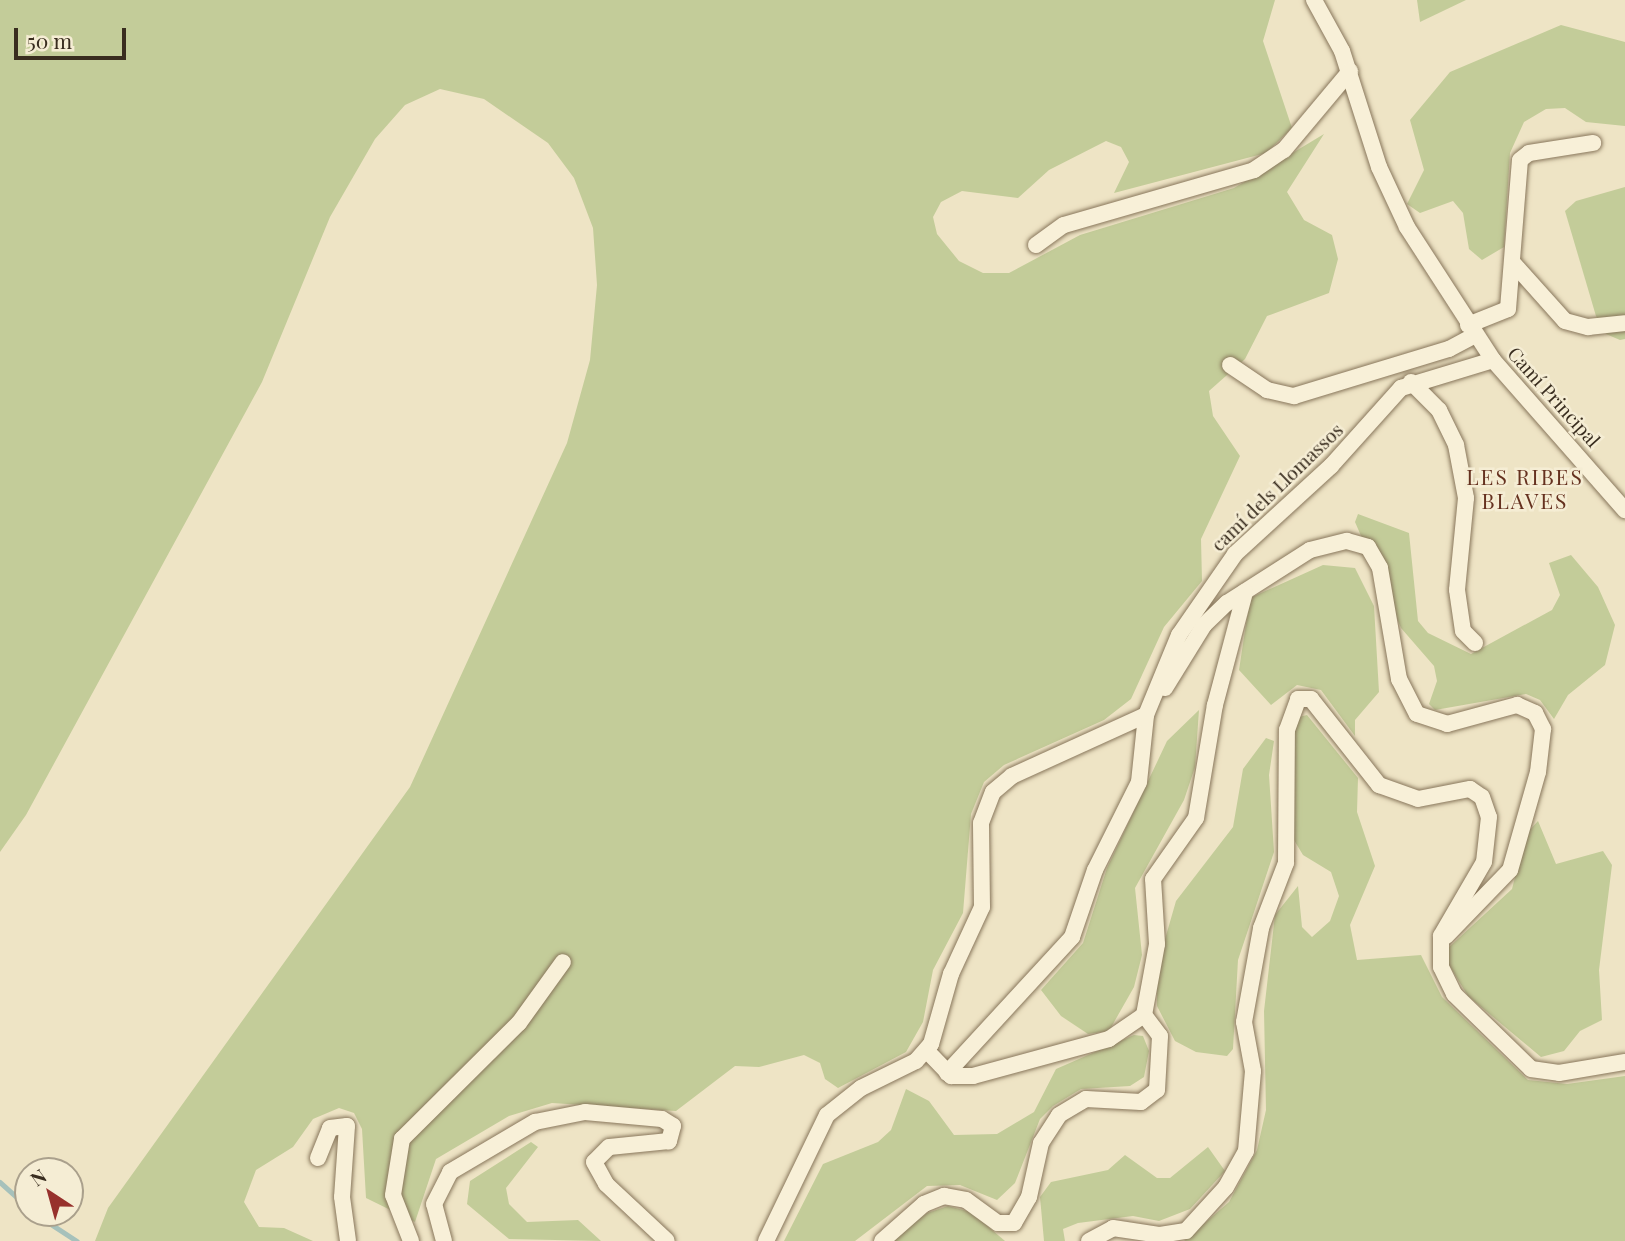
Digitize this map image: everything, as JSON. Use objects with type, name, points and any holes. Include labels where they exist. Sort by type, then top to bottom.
[{"type":"street","name":"Camí Principal","points":[[1314,0],[1350,71],[1385,184],[1457,308],[1493,360],[1625,510]]},
{"type":"street","points":[[1037,244],[1064,225],[1254,170],[1284,150],[1350,71]]},
{"type":"street","points":[[1230,365],[1267,390],[1294,396],[1449,349],[1471,330],[1508,309],[1514,264],[1520,160],[1529,153],[1593,143]]},
{"type":"street","points":[[1514,264],[1565,321],[1588,327],[1625,323]]},
{"type":"street","name":"camí dels Llomassos","points":[[1149,709],[1175,642],[1218,574],[1411,382],[1493,360]]},
{"type":"street","points":[[1411,382],[1439,410],[1456,445],[1466,498],[1457,590],[1463,631],[1475,643]]},
{"type":"street","points":[[947,1073],[1068,944],[1095,870],[1139,782],[1149,709],[1204,625],[1245,592],[1310,551],[1359,542],[1380,568],[1399,679],[1417,714],[1447,724],[1517,705],[1539,718],[1541,759],[1510,870],[1440,943]]},
{"type":"street","points":[[927,1051],[947,1073],[973,1076],[1041,1060],[1120,1035],[1144,1015],[1157,944],[1153,879],[1196,818],[1215,705],[1245,592]]},
{"type":"street","points":[[1089,1241],[1113,1227],[1160,1235],[1186,1231],[1226,1187],[1246,1151],[1253,1072],[1244,1022],[1261,929],[1286,863],[1285,748],[1290,708],[1298,699],[1311,699],[1378,785],[1418,799],[1470,789],[1482,797],[1489,817],[1484,862],[1445,922],[1440,943],[1443,974],[1454,995],[1526,1066],[1550,1074],[1625,1062]]},
{"type":"street","points":[[766,1241],[827,1115],[927,1051],[951,974],[982,907],[981,823],[988,799],[1012,776],[1149,709]]},
{"type":"street","points":[[411,1241],[393,1195],[402,1139],[519,1023],[563,962]]},
{"type":"street","points":[[882,1241],[924,1204],[944,1196],[966,1200],[998,1223],[1014,1223],[1029,1197],[1041,1143],[1059,1115],[1086,1099],[1142,1102],[1154,1095],[1162,1070],[1160,1036],[1144,1015]]},
{"type":"street","points":[[444,1241],[434,1204],[450,1172],[535,1122],[584,1112],[662,1119],[673,1126],[668,1140],[609,1147],[594,1162],[606,1184],[667,1241]]},
{"type":"street","points":[[318,1158],[330,1128],[347,1126],[342,1197],[348,1241]]},
{"type":"green space","points":[[0,0],[1275,0],[1263,41],[1292,128],[1266,153],[1114,193],[1129,162],[1121,147],[1106,141],[1049,170],[1018,198],[962,191],[941,202],[933,217],[937,234],[959,261],[983,273],[1009,273],[1080,235],[1234,188],[1324,134],[1287,192],[1304,220],[1332,235],[1338,259],[1329,293],[1267,316],[1245,359],[1209,391],[1213,416],[1240,456],[1201,539],[1202,581],[1164,627],[1131,699],[1104,720],[1004,765],[984,782],[971,814],[963,913],[933,970],[923,1022],[906,1052],[838,1088],[825,1079],[820,1063],[804,1055],[759,1067],[735,1066],[676,1111],[552,1103],[509,1116],[436,1159],[415,1222],[366,1198],[362,1129],[354,1113],[339,1108],[313,1119],[293,1147],[256,1170],[244,1202],[259,1227],[284,1228],[313,1241],[95,1241],[108,1208],[410,787],[567,443],[590,360],[597,285],[593,228],[574,178],[548,143],[484,99],[440,89],[405,105],[375,139],[330,217],[262,382],[26,815],[0,852]]},
{"type":"green space","points":[[1417,0],[1466,0],[1420,22]]},
{"type":"green space","points":[[1561,25],[1625,42],[1625,126],[1586,122],[1565,108],[1546,109],[1524,122],[1510,153],[1504,247],[1482,260],[1469,249],[1463,213],[1453,201],[1420,213],[1407,204],[1424,170],[1410,120],[1450,72]]},
{"type":"green space","points":[[1625,187],[1625,339],[1620,340],[1606,334],[1596,316],[1565,211],[1576,201]]},
{"type":"green space","points":[[1358,514],[1409,533],[1418,621],[1428,633],[1471,654],[1552,610],[1560,595],[1549,563],[1571,555],[1598,587],[1615,625],[1605,665],[1568,695],[1554,719],[1540,700],[1526,694],[1435,710],[1429,704],[1437,681],[1434,666],[1401,628],[1355,522]]},
{"type":"green space","points":[[1323,565],[1355,568],[1374,606],[1379,692],[1355,720],[1355,736],[1321,690],[1297,685],[1271,705],[1239,670],[1250,598]]},
{"type":"green space","points":[[1199,710],[1195,767],[1184,800],[1135,888],[1142,955],[1134,987],[1109,1031],[1088,1034],[1061,1016],[1041,990],[1083,943],[1107,868],[1167,741]]},
{"type":"green space","points":[[1307,715],[1358,778],[1357,812],[1375,866],[1350,925],[1357,960],[1421,955],[1442,997],[1528,1080],[1567,1084],[1625,1076],[1625,1241],[1184,1241],[1229,1202],[1257,1150],[1266,1110],[1264,1011],[1275,915],[1298,886],[1302,927],[1312,937],[1330,921],[1339,896],[1331,872],[1303,855],[1294,840],[1289,747],[1299,717]]},
{"type":"green space","points":[[1266,738],[1274,741],[1269,775],[1274,852],[1238,960],[1233,1049],[1227,1056],[1196,1052],[1175,1041],[1157,1006],[1157,967],[1176,901],[1233,827],[1243,769]]},
{"type":"green space","points":[[1538,821],[1556,864],[1603,851],[1612,865],[1599,970],[1602,1020],[1580,1031],[1564,1051],[1541,1057],[1468,996],[1447,962],[1447,949],[1512,889],[1526,834]]},
{"type":"green space","points":[[1134,1035],[1143,1036],[1149,1051],[1144,1077],[1130,1086],[1081,1089],[1053,1106],[1040,1119],[1015,1183],[997,1200],[960,1185],[927,1186],[855,1241],[784,1241],[823,1164],[878,1142],[891,1130],[906,1089],[929,1101],[954,1135],[997,1134],[1034,1112],[1056,1069]]},
{"type":"green space","points":[[531,1142],[538,1147],[506,1188],[509,1204],[527,1222],[578,1220],[601,1241],[509,1239],[467,1204],[470,1181]]},
{"type":"green space","points":[[1208,1147],[1225,1171],[1190,1209],[1159,1221],[1133,1216],[1078,1223],[1063,1229],[1065,1241],[1044,1241],[1040,1197],[1051,1182],[1108,1170],[1125,1155],[1157,1178],[1170,1178]]},
{"type":"green space","points":[[948,1206],[971,1212],[1005,1241],[890,1241],[927,1213]]},
{"type":"waterway","points":[[0,1182],[14,1194]]},
{"type":"waterway","points":[[56,1227],[77,1241]]},
{"type":"district","name":"LES RIBES BLAVES","points":[[1525,488]]}]
